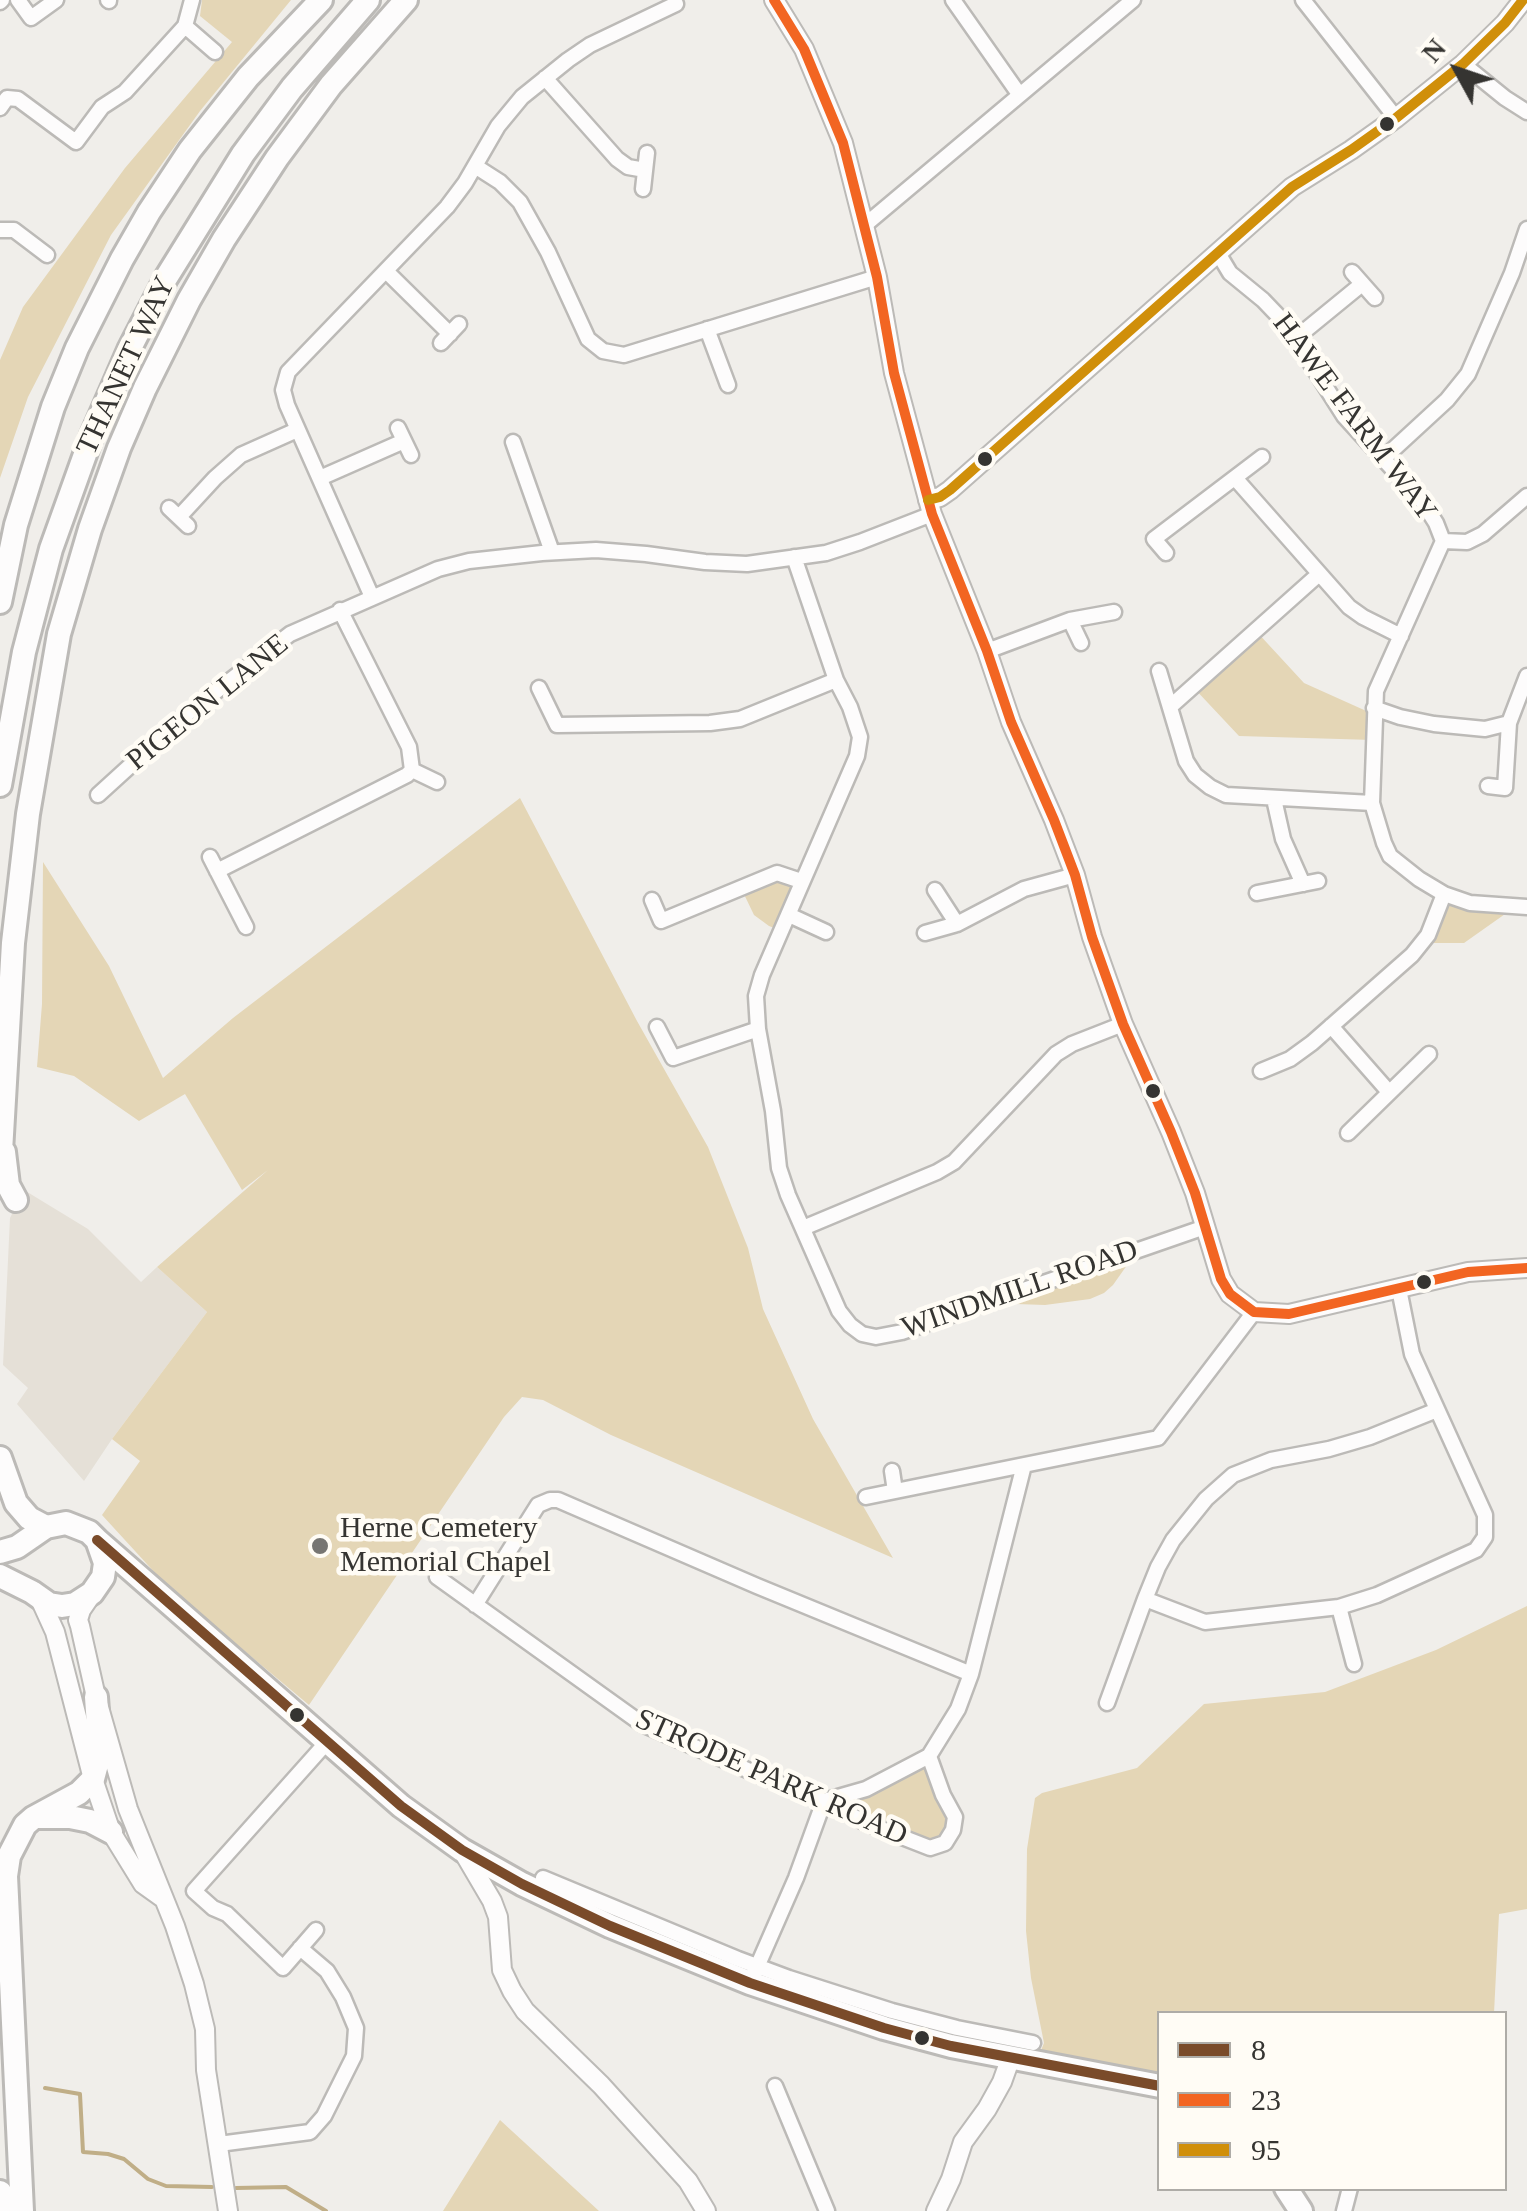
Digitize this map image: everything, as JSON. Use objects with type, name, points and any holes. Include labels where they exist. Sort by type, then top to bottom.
[{"type":"main road","name":"THANET WAY","points":[[0,602],[16,525],[53,407],[94,311],[190,150],[238,90],[321,0]]},
{"type":"main road","name":"THANET WAY","points":[[0,786],[24,652],[51,549],[92,435],[129,350],[166,278],[243,154],[292,88],[368,0]]},
{"type":"main road","points":[[0,1169],[14,943],[28,814],[60,634],[105,486],[145,388],[224,239],[331,85],[406,0]]},
{"type":"main road","points":[[0,527],[32,431],[53,407]]},
{"type":"main road","points":[[1,1134],[8,1185],[16,1200]]},
{"type":"main road","points":[[0,1458],[16,1503],[38,1534]]},
{"type":"main road","points":[[0,1552],[66,1523],[82,1528],[412,1814],[462,1850],[522,1884],[610,1926],[754,1975],[884,2028],[952,2046],[1011,2041],[1157,2085]]},
{"type":"main road","points":[[94,1591],[103,1576],[104,1563],[97,1540]]},
{"type":"main road","points":[[0,1576],[62,1606],[76,1604],[94,1591],[112,1585],[155,1592]]},
{"type":"main road","points":[[22,2211],[6,1886],[9,1856],[33,1818],[79,1793],[93,1780],[100,1752],[96,1697]]},
{"type":"main road","points":[[33,1818],[70,1816],[111,1832]]},
{"type":"main road","points":[[0,2192],[2,2211]]},
{"type":"street","points":[[18,0],[31,18],[56,0]]},
{"type":"street","points":[[2,97],[18,99],[76,142],[102,107],[125,92],[185,26],[192,0]]},
{"type":"street","points":[[774,0],[804,49],[843,144],[877,277],[894,373],[930,507],[1011,722],[1075,875],[1123,1024],[1171,1132],[1221,1279],[1230,1294],[1254,1312],[1289,1314],[1468,1272],[1527,1268]]},
{"type":"street","points":[[953,0],[1019,94]]},
{"type":"street","points":[[864,225],[1133,0]]},
{"type":"street","points":[[930,507],[1292,187],[1396,118],[1463,64],[1524,0]]},
{"type":"street","points":[[1305,1],[1396,118]]},
{"type":"street","points":[[372,597],[297,430],[283,390],[288,372],[449,205],[498,126],[522,96],[590,45],[676,4]]},
{"type":"street","points":[[185,26],[215,52]]},
{"type":"street","points":[[1463,64],[1527,112]]},
{"type":"street","points":[[546,78],[617,159],[628,167],[645,170]]},
{"type":"street","points":[[643,189],[647,153]]},
{"type":"street","points":[[476,166],[520,202],[588,339],[603,350],[624,355],[877,277]]},
{"type":"street","points":[[1384,458],[1447,400],[1468,374],[1527,229]]},
{"type":"street","points":[[0,230],[14,230],[47,254]]},
{"type":"street","name":"HAWE FARM WAY","points":[[1218,253],[1230,273],[1285,323],[1344,416],[1422,501],[1442,541],[1376,692],[1372,803],[1384,844],[1390,856],[1444,894],[1470,902],[1527,907]]},
{"type":"street","points":[[386,271],[450,334]]},
{"type":"street","points":[[1296,338],[1357,278],[1375,298]]},
{"type":"street","points":[[707,329],[728,385]]},
{"type":"street","points":[[179,517],[241,455],[297,430]]},
{"type":"street","points":[[320,478],[404,441]]},
{"type":"street","points":[[513,442],[552,552]]},
{"type":"street","points":[[1166,554],[1154,540],[1262,457]]},
{"type":"street","points":[[1236,478],[1349,607],[1401,636]]},
{"type":"street","points":[[1442,541],[1468,542],[1527,496]]},
{"type":"street","name":"PIGEON LANE","points":[[98,795],[161,736],[290,634],[438,569],[552,552],[596,550],[747,564],[826,553],[860,542],[930,507]]},
{"type":"street","name":"WINDMILL ROAD","points":[[794,557],[860,737],[858,756],[801,881],[756,996],[779,1168],[839,1311],[862,1334],[876,1337],[902,1332],[1205,1227]]},
{"type":"street","points":[[1171,706],[1318,574]]},
{"type":"street","points":[[340,610],[409,747],[412,770]]},
{"type":"street","points":[[987,650],[1070,620],[1114,612]]},
{"type":"street","points":[[1070,620],[1081,644]]},
{"type":"street","points":[[1159,671],[1186,761],[1210,787],[1226,794],[1372,803]]},
{"type":"street","points":[[1488,786],[1505,788],[1509,722],[1527,676]]},
{"type":"street","points":[[539,688],[558,725],[710,723],[740,720],[836,680]]},
{"type":"street","points":[[1374,708],[1434,724],[1486,729],[1509,722]]},
{"type":"street","points":[[412,770],[437,782]]},
{"type":"street","points":[[246,927],[214,864],[412,770]]},
{"type":"street","points":[[1257,892],[1310,882],[1283,839],[1274,798]]},
{"type":"street","points":[[652,900],[661,921],[777,873],[801,881]]},
{"type":"street","points":[[925,933],[957,924],[1024,889],[1075,875]]},
{"type":"street","points":[[935,890],[957,924]]},
{"type":"street","points":[[1261,1071],[1290,1059],[1412,954],[1428,935],[1444,894]]},
{"type":"street","points":[[789,915],[826,932]]},
{"type":"street","points":[[803,1228],[954,1162],[1056,1054],[1123,1024]]},
{"type":"street","points":[[1330,1026],[1389,1092]]},
{"type":"street","points":[[657,1028],[673,1058],[758,1029]]},
{"type":"street","points":[[1348,1133],[1429,1054]]},
{"type":"street","points":[[1145,1599],[1205,1622],[1339,1608],[1476,1550],[1485,1537],[1485,1515],[1412,1354],[1399,1289]]},
{"type":"street","points":[[866,1497],[1158,1438],[1254,1312]]},
{"type":"street","points":[[1107,1703],[1158,1567],[1173,1540],[1206,1499],[1233,1475],[1271,1460],[1370,1437],[1438,1410]]},
{"type":"street","points":[[542,1878],[754,1975],[824,1801],[866,1790],[928,1756],[958,1709],[971,1674],[1024,1465]]},
{"type":"street","points":[[892,1471],[895,1491]]},
{"type":"street","points":[[475,1605],[538,1505],[558,1500],[971,1674]]},
{"type":"street","name":"STRODE PARK ROAD","points":[[437,1578],[642,1724],[930,1848],[945,1843],[955,1817],[928,1756]]},
{"type":"street","points":[[94,1591],[78,1620],[128,1809],[194,1984],[205,2029],[206,2070],[228,2211]]},
{"type":"street","points":[[36,1595],[50,1616],[93,1780],[111,1832],[143,1884],[164,1900]]},
{"type":"street","points":[[1339,1608],[1354,1664]]},
{"type":"street","points":[[316,1930],[283,1968],[227,1914],[213,1908],[194,1891],[327,1742]]},
{"type":"street","points":[[462,1850],[498,1917],[502,1970],[512,1991],[688,2181],[706,2211]]},
{"type":"street","points":[[219,2144],[310,2132],[324,2116],[354,2056],[356,2028],[343,1998],[327,1971],[300,1948]]},
{"type":"street","points":[[936,2211],[952,2179],[963,2142],[1002,2082],[1011,2041],[1033,2043]]},
{"type":"street","points":[[775,2086],[827,2211]]},
{"type":"shaded area","points":[[202,0],[291,0],[200,111],[111,235],[28,397],[0,478],[0,360],[23,307],[125,168],[232,42],[200,16]]},
{"type":"shaded area","points":[[1256,631],[1304,683],[1373,714],[1373,740],[1239,736],[1193,687]]},
{"type":"shaded area","points":[[520,798],[708,1147],[748,1248],[763,1309],[813,1419],[893,1558],[611,1435],[543,1400],[522,1397],[504,1417],[309,1705],[168,1587],[102,1515],[140,1461],[112,1439],[207,1312],[157,1267],[268,1170],[242,1190],[185,1094],[139,1121],[74,1076],[37,1067],[42,1004],[43,862],[109,966],[163,1078],[233,1018]]},
{"type":"shaded area","points":[[777,873],[801,881],[782,931],[754,915],[741,888]]},
{"type":"shaded area","points":[[1444,894],[1515,907],[1464,943],[1421,943]]},
{"type":"shaded area","points":[[24,1190],[88,1229],[141,1282],[157,1267],[207,1312],[84,1481],[17,1404],[28,1388],[3,1365],[10,1218]]},
{"type":"shaded area","points":[[1137,1251],[1113,1285],[1090,1299],[1045,1305],[987,1303]]},
{"type":"shaded area","points":[[1527,1606],[1527,1909],[1499,1914],[1494,2011],[1157,2011],[1157,2086],[1036,2063],[1044,2043],[1026,1931],[1027,1849],[1035,1798],[1137,1768],[1204,1704],[1325,1692],[1436,1650]]},
{"type":"shaded area","points":[[929,1756],[953,1830],[930,1848],[824,1801]]},
{"type":"shaded area","points":[[500,2120],[599,2211],[443,2211]]},
{"type":"waterway","points":[[45,2088],[80,2094],[83,2152],[124,2159],[148,2179],[166,2186],[212,2187]]},
{"type":"waterway","points":[[236,2188],[286,2187],[326,2211]]},
{"type":"transit line","name":"23","points":[[774,0],[804,49],[843,143],[877,277],[894,373],[932,514],[1011,722],[1075,875],[1123,1024],[1195,1193],[1221,1279],[1230,1294],[1254,1312],[1289,1314],[1468,1272],[1527,1268]]},
{"type":"transit line","name":"95","points":[[928,500],[950,490],[1292,187],[1396,118],[1463,64],[1523,0]]},
{"type":"transit line","name":"8","points":[[97,1540],[401,1806],[462,1850],[522,1884],[610,1926],[750,1983],[884,2028],[951,2046],[1157,2085]]},
{"type":"place","name":"Herne Cemetery Memorial Chapel","points":[[320,1546]]}]
